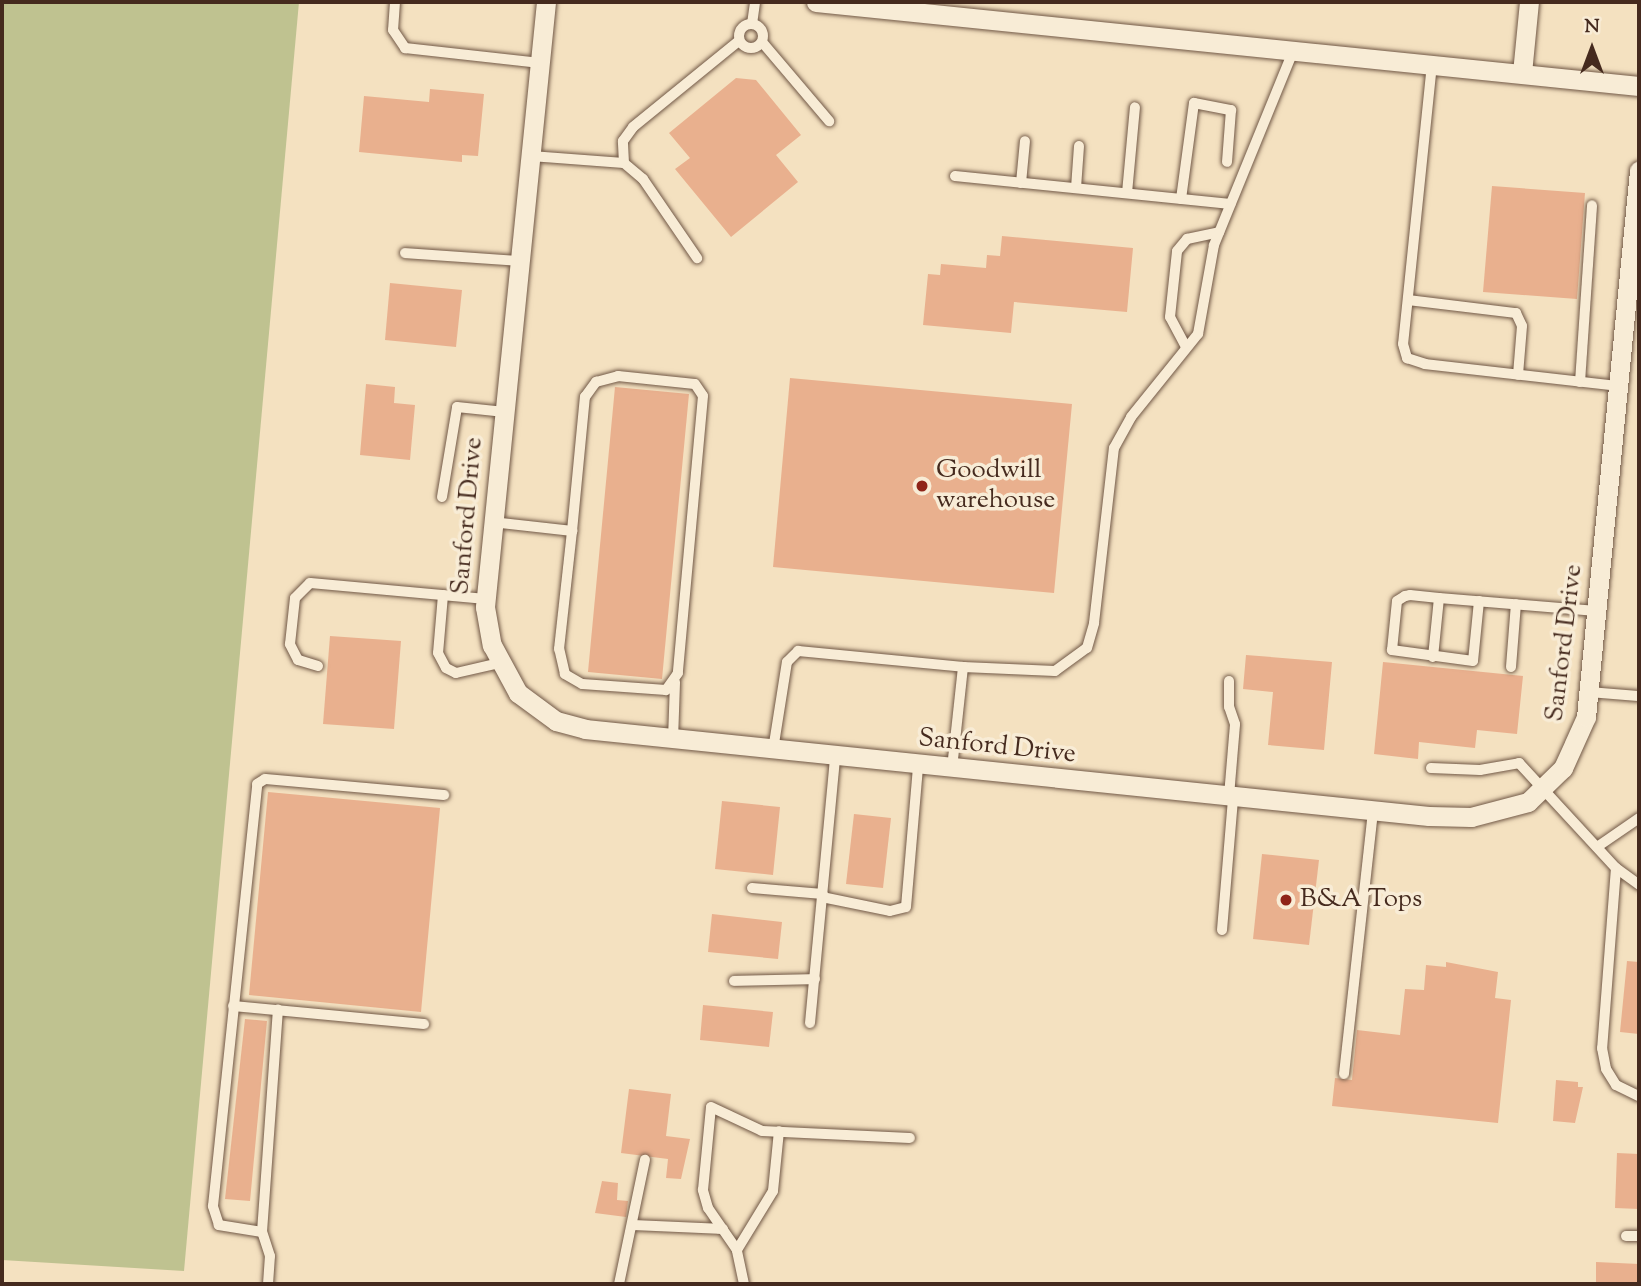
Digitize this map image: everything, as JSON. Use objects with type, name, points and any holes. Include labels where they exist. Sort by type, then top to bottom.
[{"type":"street","name":"Sanford Drive","points":[[546,2],[486,599],[499,663],[518,693],[556,721],[673,740],[1373,811],[1471,817],[1514,809],[1544,790],[1573,752],[1586,717],[1639,171]]},
{"type":"street","points":[[816,2],[1639,86]]},
{"type":"street","points":[[1522,73],[1529,2]]},
{"type":"lane","points":[[395,2],[393,30],[405,48],[540,63]]},
{"type":"lane","points":[[752,24],[755,2]]},
{"type":"lane","points":[[624,163],[624,141],[633,127],[739,41],[740,30],[752,24]]},
{"type":"lane","points":[[752,24],[761,30],[762,42],[829,121]]},
{"type":"lane","points":[[739,41],[752,49],[762,42]]},
{"type":"lane","points":[[773,751],[787,662],[798,651],[963,667],[1055,671],[1087,648],[1094,623],[1114,448],[1203,320],[1219,232],[1248,171],[1294,49]]},
{"type":"lane","points":[[1432,63],[1403,344],[1407,358],[1518,375],[1619,386]]},
{"type":"lane","points":[[1181,199],[1194,103],[1231,110],[1227,162]]},
{"type":"lane","points":[[1127,193],[1135,107]]},
{"type":"lane","points":[[1021,183],[1025,141]]},
{"type":"lane","points":[[1076,188],[1079,146]]},
{"type":"lane","points":[[531,156],[624,163],[643,178],[697,258]]},
{"type":"lane","points":[[955,176],[1231,204]]},
{"type":"lane","points":[[1580,382],[1592,205]]},
{"type":"lane","points":[[1185,347],[1170,317],[1177,251],[1187,239],[1219,232]]},
{"type":"lane","points":[[405,253],[520,261]]},
{"type":"lane","points":[[1408,300],[1516,313],[1522,327],[1518,375]]},
{"type":"lane","points":[[673,740],[675,682],[703,396],[695,384],[618,376],[589,388],[559,649],[565,674],[582,684],[656,692],[675,682]]},
{"type":"lane","points":[[442,497],[457,407],[505,412]]},
{"type":"lane","points":[[492,522],[572,531]]},
{"type":"lane","points":[[318,666],[298,660],[290,644],[295,598],[310,583],[486,599]]},
{"type":"lane","points":[[443,595],[438,653],[446,668],[456,673],[499,663]]},
{"type":"lane","points":[[1479,601],[1473,661],[1400,653],[1391,648],[1400,598],[1439,598],[1479,601],[1516,604],[1596,611]]},
{"type":"lane","points":[[1433,657],[1439,598]]},
{"type":"lane","points":[[1511,667],[1516,604]]},
{"type":"lane","points":[[952,769],[963,667]]},
{"type":"lane","points":[[1222,930],[1235,724],[1229,707],[1230,681]]},
{"type":"lane","points":[[1588,692],[1639,696]]},
{"type":"lane","points":[[810,1023],[835,757]]},
{"type":"lane","points":[[1431,768],[1480,770],[1514,761],[1616,868],[1639,885]]},
{"type":"lane","points":[[752,888],[822,895],[890,911],[906,907],[918,766]]},
{"type":"lane","points":[[262,1232],[219,1225],[213,1218],[255,791],[260,781],[444,795]]},
{"type":"lane","points":[[1344,1074],[1373,811]]},
{"type":"lane","points":[[1597,847],[1639,818]]},
{"type":"lane","points":[[1616,868],[1602,1048],[1606,1069],[1616,1085],[1639,1096]]},
{"type":"lane","points":[[734,981],[815,979]]},
{"type":"lane","points":[[233,1006],[424,1024]]},
{"type":"lane","points":[[268,1284],[270,1256],[262,1232],[278,1010]]},
{"type":"lane","points":[[744,1284],[737,1250],[708,1208],[702,1190],[711,1107],[751,1128],[910,1138]]},
{"type":"lane","points":[[737,1250],[773,1191],[779,1131]]},
{"type":"lane","points":[[619,1284],[634,1225],[645,1160]]},
{"type":"lane","points":[[634,1225],[723,1229]]},
{"type":"lane","points":[[1626,1236],[1639,1236]]},
{"type":"green space","points":[[2,2],[299,2],[184,1271],[2,1260]]},
{"type":"building","points":[[736,78],[756,80],[801,135],[776,155],[798,182],[731,237],[675,169],[690,158],[669,133]]},
{"type":"building","points":[[430,89],[484,94],[478,156],[462,155],[462,162],[359,152],[364,96],[429,102]]},
{"type":"building","points":[[1492,186],[1585,193],[1577,299],[1483,292]]},
{"type":"building","points":[[1002,236],[1133,248],[1127,312],[1014,302],[1011,333],[923,325],[928,274],[940,275],[941,264],[986,268],[987,255],[1000,256]]},
{"type":"building","points":[[390,283],[462,290],[456,347],[385,340]]},
{"type":"building","name":"Goodwill warehouse","points":[[790,378],[1072,404],[1054,593],[773,567]]},
{"type":"building","points":[[366,384],[395,387],[394,403],[415,405],[410,460],[360,455]]},
{"type":"building","points":[[615,387],[689,394],[662,679],[588,672]]},
{"type":"building","points":[[330,636],[401,641],[394,729],[323,724]]},
{"type":"building","points":[[1246,655],[1332,662],[1324,750],[1268,745],[1273,692],[1243,689]]},
{"type":"building","points":[[1383,662],[1523,676],[1517,734],[1477,730],[1475,748],[1419,742],[1418,759],[1374,754]]},
{"type":"building","points":[[268,792],[440,808],[421,1012],[249,995]]},
{"type":"building","points":[[722,801],[780,807],[773,875],[715,869]]},
{"type":"building","points":[[854,814],[891,818],[883,888],[846,884]]},
{"type":"building","name":"B&A Tops","points":[[1262,854],[1319,860],[1309,945],[1253,939]]},
{"type":"building","points":[[712,914],[782,922],[778,959],[708,952]]},
{"type":"building","points":[[1627,961],[1639,962],[1639,1034],[1620,1032]]},
{"type":"building","points":[[1446,962],[1498,972],[1495,998],[1511,1000],[1498,1123],[1332,1106],[1335,1078],[1352,1080],[1357,1030],[1400,1035],[1405,989],[1424,990],[1426,965],[1446,967]]},
{"type":"building","points":[[703,1005],[773,1012],[769,1047],[700,1040]]},
{"type":"building","points":[[245,1019],[267,1021],[250,1201],[225,1199]]},
{"type":"building","points":[[1556,1080],[1578,1082],[1578,1087],[1583,1087],[1575,1123],[1553,1121]]},
{"type":"building","points":[[629,1089],[671,1094],[666,1136],[690,1139],[681,1179],[666,1178],[668,1159],[621,1153]]},
{"type":"building","points":[[1617,1153],[1639,1154],[1639,1209],[1615,1208]]},
{"type":"building","points":[[602,1181],[618,1183],[617,1200],[628,1201],[626,1217],[595,1213]]},
{"type":"building","points":[[1596,1262],[1639,1264],[1638,1283],[1596,1282]]},
{"type":"place","name":"Goodwill warehouse","points":[[922,486]]},
{"type":"place","name":"B&A Tops","points":[[1286,900]]}]
